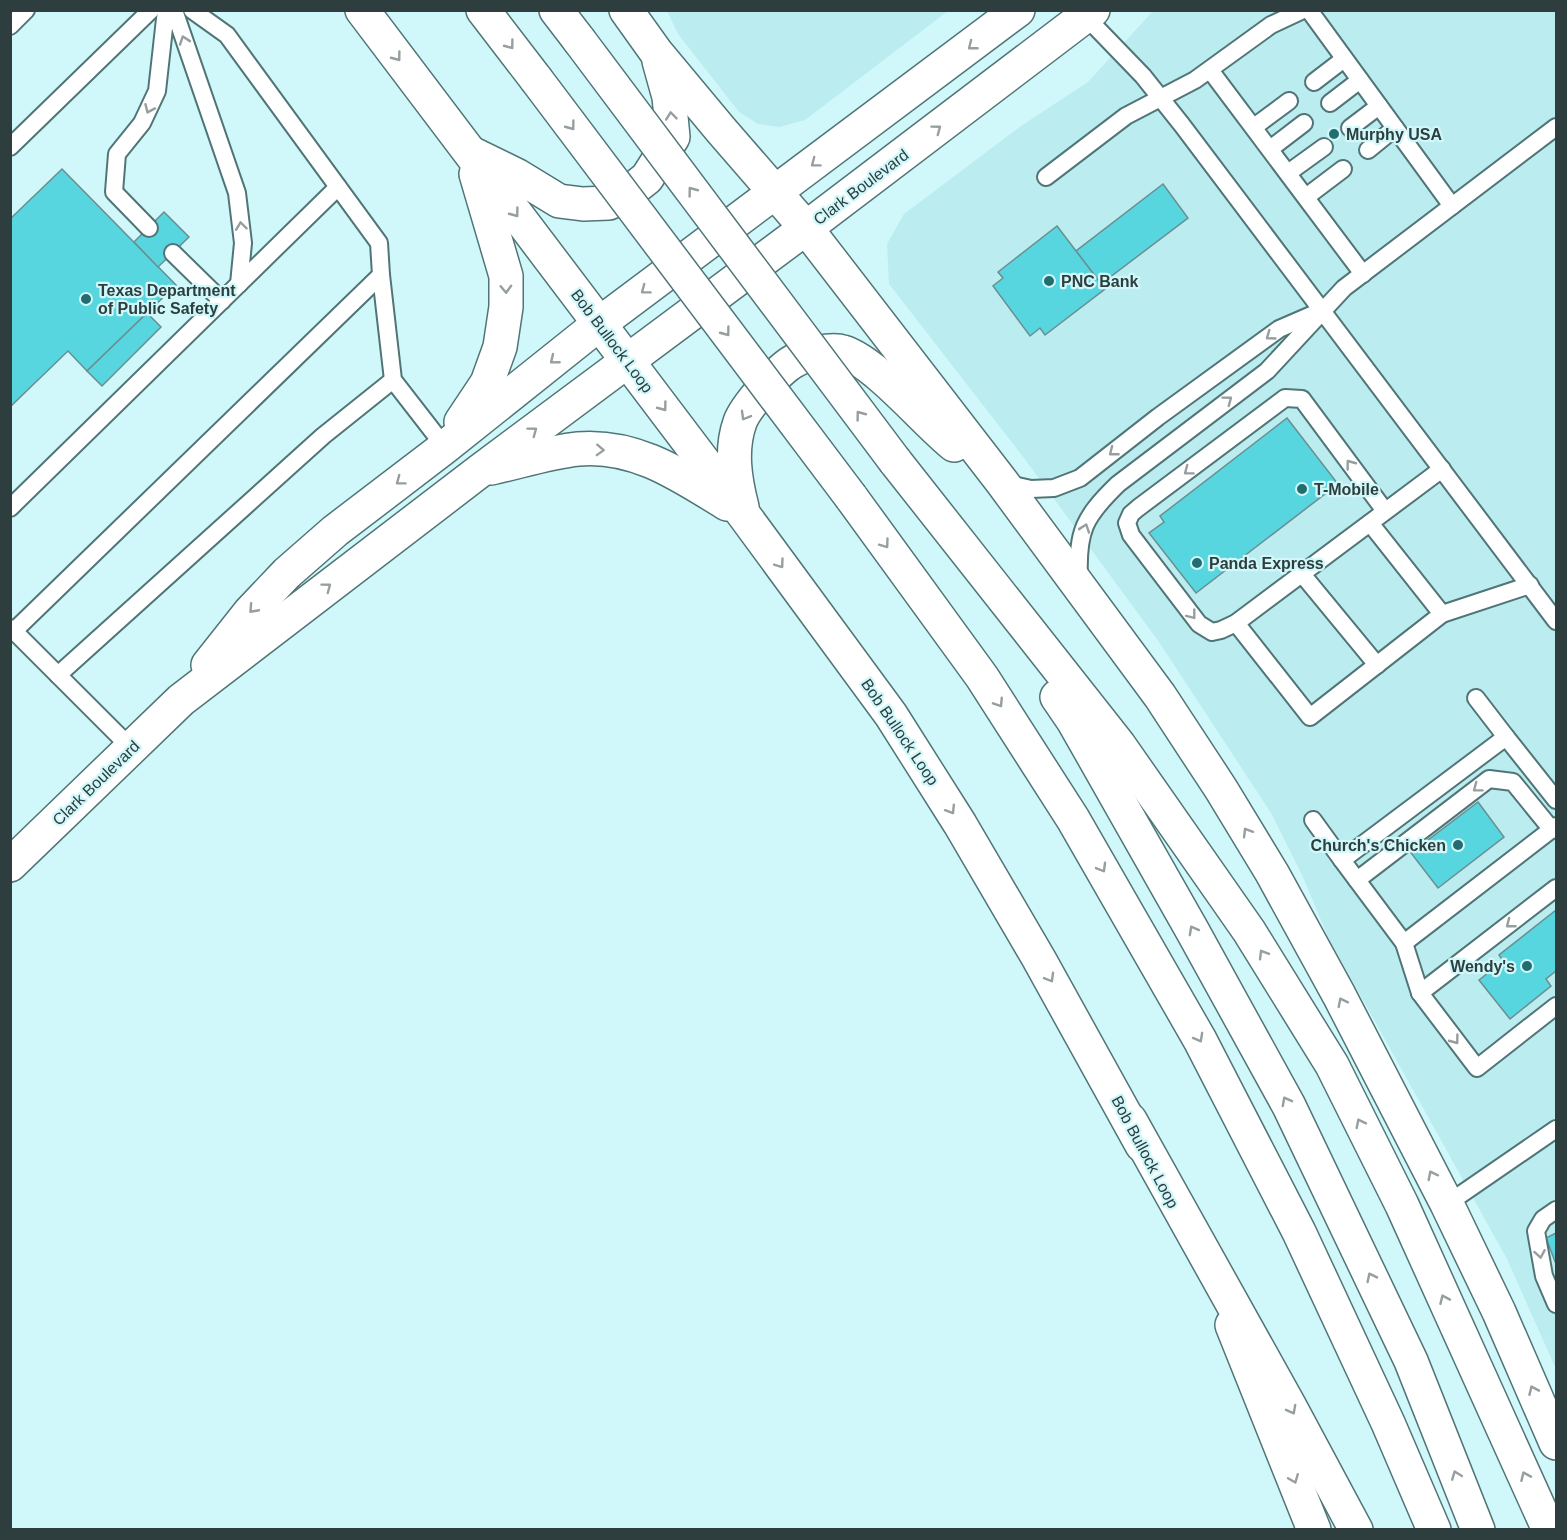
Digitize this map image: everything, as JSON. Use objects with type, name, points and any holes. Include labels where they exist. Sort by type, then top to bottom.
[{"type":"main road","name":"Bob Bullock Loop","points":[[362,10],[744,515],[891,716],[960,824],[1130,1120],[1225,1306],[1314,1530]]},
{"type":"main road","points":[[483,10],[850,497],[994,696],[1073,819],[1200,1040],[1299,1232],[1434,1530]]},
{"type":"main road","points":[[556,10],[895,461],[1119,745],[1249,931],[1332,1065],[1397,1195],[1549,1530]]},
{"type":"main road","points":[[626,10],[656,52],[806,228],[1002,482],[1160,696],[1221,789],[1272,873],[1339,995],[1447,1204],[1557,1443]]},
{"type":"main road","points":[[181,699],[250,612],[287,573],[335,531],[599,324],[1018,10]]},
{"type":"main road","name":"Clark Boulevard","points":[[10,865],[181,699],[481,470],[1089,14]]},
{"type":"main road","points":[[469,152],[518,176],[560,201],[583,204],[609,203],[628,193],[647,178],[673,137],[669,97],[656,52]]},
{"type":"main road","points":[[445,447],[487,383],[500,347],[506,307],[506,276],[469,152]]},
{"type":"main road","points":[[744,515],[735,483],[735,450],[741,421],[757,397],[775,377],[794,361],[818,352],[842,351],[868,366],[940,434],[1002,482]]},
{"type":"main road","points":[[481,470],[577,449],[608,449],[645,457],[682,476],[744,515]]},
{"type":"main road","points":[[895,461],[1074,722],[1289,1106],[1412,1361],[1478,1530]]},
{"type":"main road","points":[[1130,1120],[1356,1530]]},
{"type":"lane","points":[[10,26],[26,10]]},
{"type":"lane","points":[[10,147],[151,10]]},
{"type":"lane","points":[[148,228],[114,192],[117,154],[142,123],[157,91],[166,10]]},
{"type":"lane","points":[[174,10],[237,193],[243,243],[239,284]]},
{"type":"lane","points":[[192,10],[226,35],[379,243],[393,380],[445,447]]},
{"type":"lane","points":[[1046,177],[1126,116],[1195,80],[1271,25],[1303,10]]},
{"type":"lane","points":[[1309,10],[1452,206]]},
{"type":"lane","points":[[1089,14],[1160,97],[1557,621]]},
{"type":"lane","points":[[1314,82],[1344,59]]},
{"type":"lane","points":[[1210,70],[1363,274]]},
{"type":"lane","points":[[1330,103],[1360,80]]},
{"type":"lane","points":[[1254,127],[1289,101]]},
{"type":"lane","points":[[1350,128],[1379,106]]},
{"type":"lane","points":[[1270,149],[1304,123]]},
{"type":"lane","points":[[1368,150],[1395,128]]},
{"type":"lane","points":[[1080,585],[1078,553],[1084,524],[1098,504],[1118,484],[1267,371],[1344,288],[1557,128]]},
{"type":"lane","points":[[1288,173],[1324,147]]},
{"type":"lane","points":[[1306,197],[1343,170]]},
{"type":"lane","points":[[10,508],[338,187]]},
{"type":"lane","points":[[173,253],[222,301]]},
{"type":"lane","points":[[131,748],[12,630],[381,275]]},
{"type":"lane","points":[[1002,482],[1030,489],[1054,488],[1080,478],[1158,417],[1279,329],[1322,310]]},
{"type":"lane","points":[[58,675],[323,436],[393,380]]},
{"type":"lane","points":[[1384,511],[1302,399],[1294,397],[1285,398],[1131,514],[1127,523],[1131,536],[1199,624],[1212,632],[1236,623],[1442,469]]},
{"type":"lane","points":[[1370,523],[1442,614]]},
{"type":"lane","points":[[1302,574],[1377,665]]},
{"type":"lane","points":[[1236,623],[1310,717],[1442,614],[1530,585]]},
{"type":"lane","points":[[1476,698],[1557,800]]},
{"type":"lane","points":[[1342,860],[1506,737]]},
{"type":"lane","points":[[1357,880],[1489,779],[1513,782],[1554,828],[1404,943]]},
{"type":"lane","points":[[1313,820],[1404,943],[1420,993],[1477,1068],[1557,1006]]},
{"type":"lane","points":[[1420,993],[1557,888]]},
{"type":"lane","points":[[1447,1204],[1557,1129]]},
{"type":"lane","points":[[1557,1210],[1543,1219],[1536,1231],[1544,1276],[1557,1304]]},
{"type":"shaded area","points":[[667,11],[948,11],[805,120],[779,127],[758,124],[739,112],[678,34]]},
{"type":"shaded area","points":[[1153,11],[1556,11],[1556,1369],[1507,1259],[1328,937],[1303,877],[1271,813],[1159,642],[1024,458],[889,284],[887,244],[904,214],[1021,126],[1088,82]]},
{"type":"building","name":"Texas Department of Public Safety","points":[[62,169],[176,285],[87,371],[68,351],[10,407],[10,219]]},
{"type":"building","points":[[1163,184],[1188,218],[1101,284],[1076,251]]},
{"type":"building","points":[[164,212],[189,237],[158,267],[134,242]]},
{"type":"building","name":"PNC Bank","points":[[1057,226],[1105,289],[1045,335],[1040,328],[1030,336],[993,286],[1003,278],[998,272]]},
{"type":"building","points":[[147,313],[161,327],[102,386],[87,371]]},
{"type":"building","points":[[1287,418],[1338,484],[1196,593],[1149,533],[1164,522],[1160,516]]},
{"type":"building","name":"Church's Chicken","points":[[1478,802],[1504,837],[1438,888],[1411,853]]},
{"type":"building","name":"Wendy's","points":[[1556,910],[1556,971],[1546,979],[1551,986],[1510,1019],[1479,980],[1503,961],[1499,955]]},
{"type":"building","points":[[1556,1233],[1556,1264],[1546,1238]]},
{"type":"place","name":"Murphy USA","points":[[1334,134]]},
{"type":"place","name":"PNC Bank","points":[[1049,281]]},
{"type":"place","name":"Texas Department of Public Safety","points":[[86,299]]},
{"type":"place","name":"T-Mobile","points":[[1302,489]]},
{"type":"place","name":"Panda Express","points":[[1197,563]]},
{"type":"place","name":"Church's Chicken","points":[[1458,845]]},
{"type":"place","name":"Wendy's","points":[[1527,966]]}]
